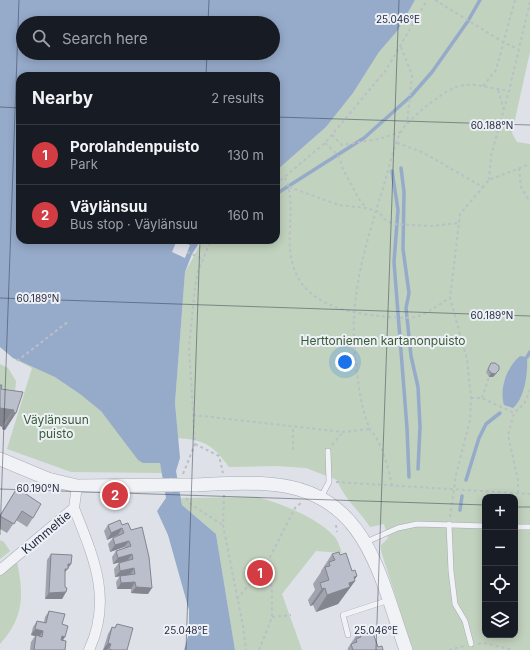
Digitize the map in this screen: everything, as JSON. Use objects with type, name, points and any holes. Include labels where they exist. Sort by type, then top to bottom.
[{"type":"street","points":[[0,459],[23,467],[48,479],[77,486],[268,484],[302,489],[321,498],[346,516],[366,542],[389,600],[406,650]]},
{"type":"street","name":"Kummeltie","points":[[0,570],[74,508],[77,486]]},
{"type":"street","points":[[74,508],[90,547],[99,581],[100,600],[98,619],[90,650]]},
{"type":"lane","points":[[321,498],[329,482],[328,451]]},
{"type":"lane","points":[[366,542],[398,528],[417,524],[482,526]]},
{"type":"lane","points":[[449,524],[451,571],[455,604],[465,621],[471,644]]},
{"type":"lane","points":[[518,526],[530,527]]},
{"type":"lane","points":[[348,635],[342,618],[343,615],[389,600]]},
{"type":"path","points":[[280,181],[325,143],[386,70],[427,0]]},
{"type":"path","points":[[435,0],[503,42],[518,49]]},
{"type":"path","points":[[483,86],[496,70],[515,0]]},
{"type":"path","points":[[449,524],[453,490],[470,420],[471,398],[467,359],[450,298],[458,223],[460,214],[489,180],[491,156],[504,111],[530,1],[527,0]]},
{"type":"path","points":[[400,46],[412,75],[407,125]]},
{"type":"path","points":[[392,486],[388,466],[376,437],[370,429],[360,394],[355,361],[353,314],[356,287],[375,212],[401,132],[434,99],[455,87],[471,84],[509,91]]},
{"type":"path","points":[[498,90],[504,111]]},
{"type":"path","points":[[332,134],[342,145],[379,139],[401,132]]},
{"type":"path","points":[[325,143],[338,155],[344,171],[359,199],[366,208]]},
{"type":"path","points":[[397,143],[422,152],[484,187]]},
{"type":"path","points":[[489,180],[530,164]]},
{"type":"path","points":[[519,168],[521,187],[530,202]]},
{"type":"path","points":[[285,178],[289,187],[289,250],[292,265],[300,280],[321,301],[353,314],[395,318],[411,317],[426,313],[450,298]]},
{"type":"path","points":[[289,187],[339,205],[366,208],[379,212],[384,219],[393,224],[432,226],[458,223]]},
{"type":"path","points":[[183,473],[195,444],[189,348],[195,287],[203,259],[210,244]]},
{"type":"path","points":[[188,252],[203,259]]},
{"type":"path","points":[[17,361],[69,322]]},
{"type":"path","points":[[482,398],[489,377]]},
{"type":"path","points":[[518,493],[518,480],[508,435],[514,413],[524,404],[530,390]]},
{"type":"path","points":[[471,398],[482,398],[514,413]]},
{"type":"path","points":[[193,415],[343,432],[370,429]]},
{"type":"path","points":[[293,426],[293,450]]},
{"type":"path","points":[[328,451],[343,432]]},
{"type":"path","points":[[195,444],[219,456],[222,466]]},
{"type":"path","points":[[337,482],[530,494]]},
{"type":"path","points":[[224,493],[223,525],[246,650]]},
{"type":"path","points":[[192,505],[223,525]]},
{"type":"path","points":[[237,598],[267,563],[295,508]]},
{"type":"path","points":[[259,650],[272,616],[272,592],[267,563]]},
{"type":"path","points":[[272,616],[291,615]]},
{"type":"path","points":[[501,646],[514,650]]},
{"type":"path","points":[[449,650],[454,649]]},
{"type":"green space","name":"Herttoniemen kartanonpuisto","points":[[415,0],[530,0],[530,52],[512,133],[517,142],[530,144],[530,650],[413,650],[381,551],[381,545],[388,538],[384,524],[370,527],[348,499],[337,480],[306,468],[276,466],[229,467],[218,453],[208,445],[195,440],[178,438],[175,403],[185,272],[201,244],[280,244],[280,167],[326,127],[353,93],[379,52],[398,30]]},
{"type":"green space","name":"Väylänsuun puisto","points":[[0,274],[160,463],[162,473],[71,472],[7,449],[32,368],[13,358],[0,347]]},
{"type":"green space","points":[[0,364],[8,368],[16,381],[14,402],[0,399]]},
{"type":"green space","points":[[257,497],[288,507],[318,523],[327,529],[335,538],[342,553],[316,551],[282,594],[302,650],[235,650],[216,534],[182,505],[181,498]]},
{"type":"green space","points":[[0,540],[4,542],[10,551],[0,559]]},
{"type":"green space","points":[[17,562],[21,585],[18,615],[8,634],[0,644],[0,576]]},
{"type":"water","points":[[0,0],[415,0],[398,30],[379,52],[353,93],[326,127],[280,167],[280,72],[16,72],[16,244],[198,244],[192,254],[185,272],[175,403],[180,458],[176,471],[182,505],[216,534],[235,650],[184,650],[189,633],[189,610],[168,535],[157,511],[166,498],[160,463],[143,463],[138,460],[101,411],[55,377],[13,358],[0,347]]},
{"type":"water","points":[[520,356],[527,357],[527,370],[523,391],[513,408],[504,405],[503,385],[511,366]]},
{"type":"pier","points":[[175,244],[190,245],[185,258],[172,252]]},
{"type":"building","points":[[491,363],[495,363],[499,366],[499,370],[495,374],[491,373],[488,369]]},
{"type":"building","points":[[0,385],[2,385],[1,389],[23,392],[16,413],[13,412],[14,410],[0,408]]},
{"type":"building","points":[[17,488],[41,504],[33,518],[22,511],[14,524],[0,516]]},
{"type":"building","points":[[120,520],[122,525],[128,523],[131,530],[142,527],[149,557],[152,588],[136,587],[135,582],[121,583],[120,576],[135,574],[134,568],[120,571],[119,563],[133,559],[132,554],[118,558],[116,551],[131,546],[129,541],[115,545],[113,538],[124,533],[122,528],[111,533],[108,525]]},
{"type":"building","points":[[339,552],[340,555],[346,553],[352,571],[355,570],[357,576],[354,577],[355,581],[349,583],[350,587],[327,595],[325,588],[322,589],[320,583],[329,580],[325,567],[330,566],[329,562],[335,560],[332,554]]},
{"type":"building","points":[[51,554],[72,555],[71,564],[68,564],[68,569],[65,569],[66,592],[49,593]]},
{"type":"building","points":[[49,611],[65,614],[62,624],[68,626],[65,637],[62,636],[61,640],[66,641],[65,650],[34,650],[36,635],[42,637],[43,631],[35,629],[37,621],[46,623]]},
{"type":"building","points":[[117,624],[133,628],[127,650],[109,649],[111,644],[108,643],[112,627],[115,628]]},
{"type":"building","points":[[366,629],[367,632],[372,630],[378,647],[382,646],[383,650],[353,650],[351,644],[357,642],[356,639],[361,637],[359,631]]},
{"type":"waterway","points":[[280,191],[364,138],[411,96],[432,72],[468,21],[480,0]]},
{"type":"waterway","points":[[401,168],[404,192],[403,249],[409,293],[406,308],[411,356],[418,387],[420,427],[418,469]]},
{"type":"waterway","points":[[392,171],[398,210],[394,262],[407,428],[409,477]]},
{"type":"waterway","points":[[527,357],[530,352]]},
{"type":"waterway","points":[[466,480],[479,438],[486,424],[500,413]]},
{"type":"waterway","points":[[460,510],[462,496]]},
{"type":"place","name":"Väylänsuu","points":[[115,495]]},
{"type":"place","name":"Porolahdenpuisto","points":[[260,573]]}]
